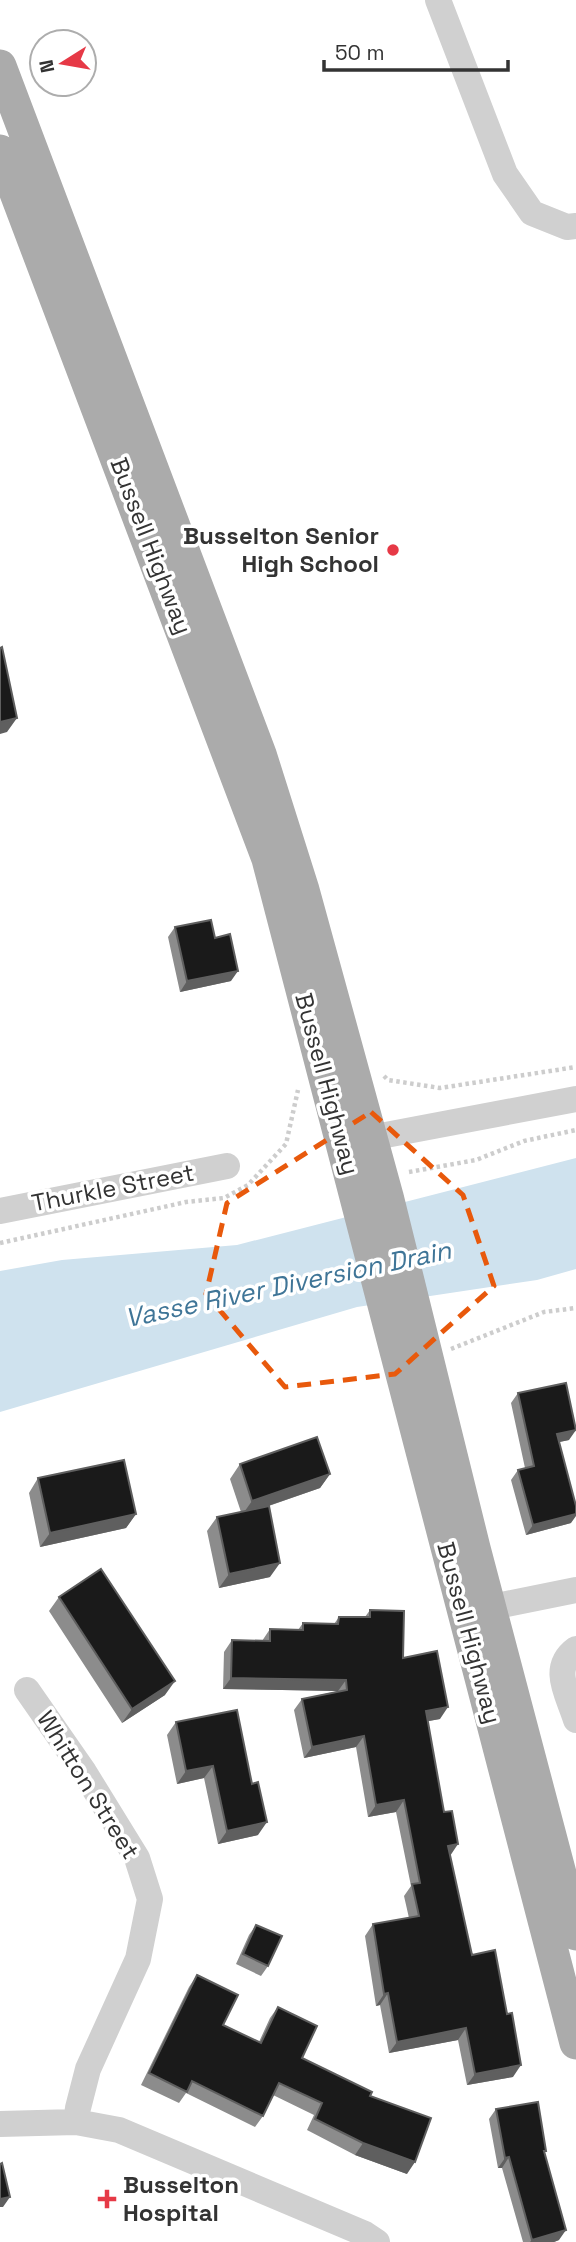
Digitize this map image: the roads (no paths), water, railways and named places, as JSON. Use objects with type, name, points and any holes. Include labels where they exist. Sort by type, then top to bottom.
[{"type":"main road","name":"Bussell Highway","points":[[0,66],[18,181],[268,859],[356,1140],[383,1193],[406,1330],[477,1610],[576,2043]]},
{"type":"main road","name":"Bussell Highway","points":[[0,151],[18,181],[260,754],[303,890],[349,1063],[356,1140]]},
{"type":"main road","name":"Bussell Highway","points":[[477,1610],[576,1934]]},
{"type":"street","points":[[438,0],[505,174],[532,213],[567,227],[576,226]]},
{"type":"street","points":[[356,1140],[576,1099]]},
{"type":"street","name":"Thurkle Street","points":[[0,1211],[226,1166]]},
{"type":"street","points":[[477,1610],[576,1590]]},
{"type":"street","points":[[576,1648],[567,1655],[561,1672],[576,1720]]},
{"type":"street","name":"Whitton Street","points":[[27,1690],[84,1772],[137,1858],[150,1899],[138,1959],[88,2069],[76,2122]]},
{"type":"street","points":[[0,2124],[76,2122],[119,2130],[365,2234],[377,2242]]},
{"type":"water","name":"Vasse River Diversion Drain","points":[[576,1158],[576,1269],[537,1280],[357,1307],[0,1412],[0,1271],[62,1260],[237,1245]]},
{"type":"place","name":"Busselton Senior High School","points":[[393,550]]},
{"type":"place","name":"Busselton Hospital","points":[[107,2199]]}]
